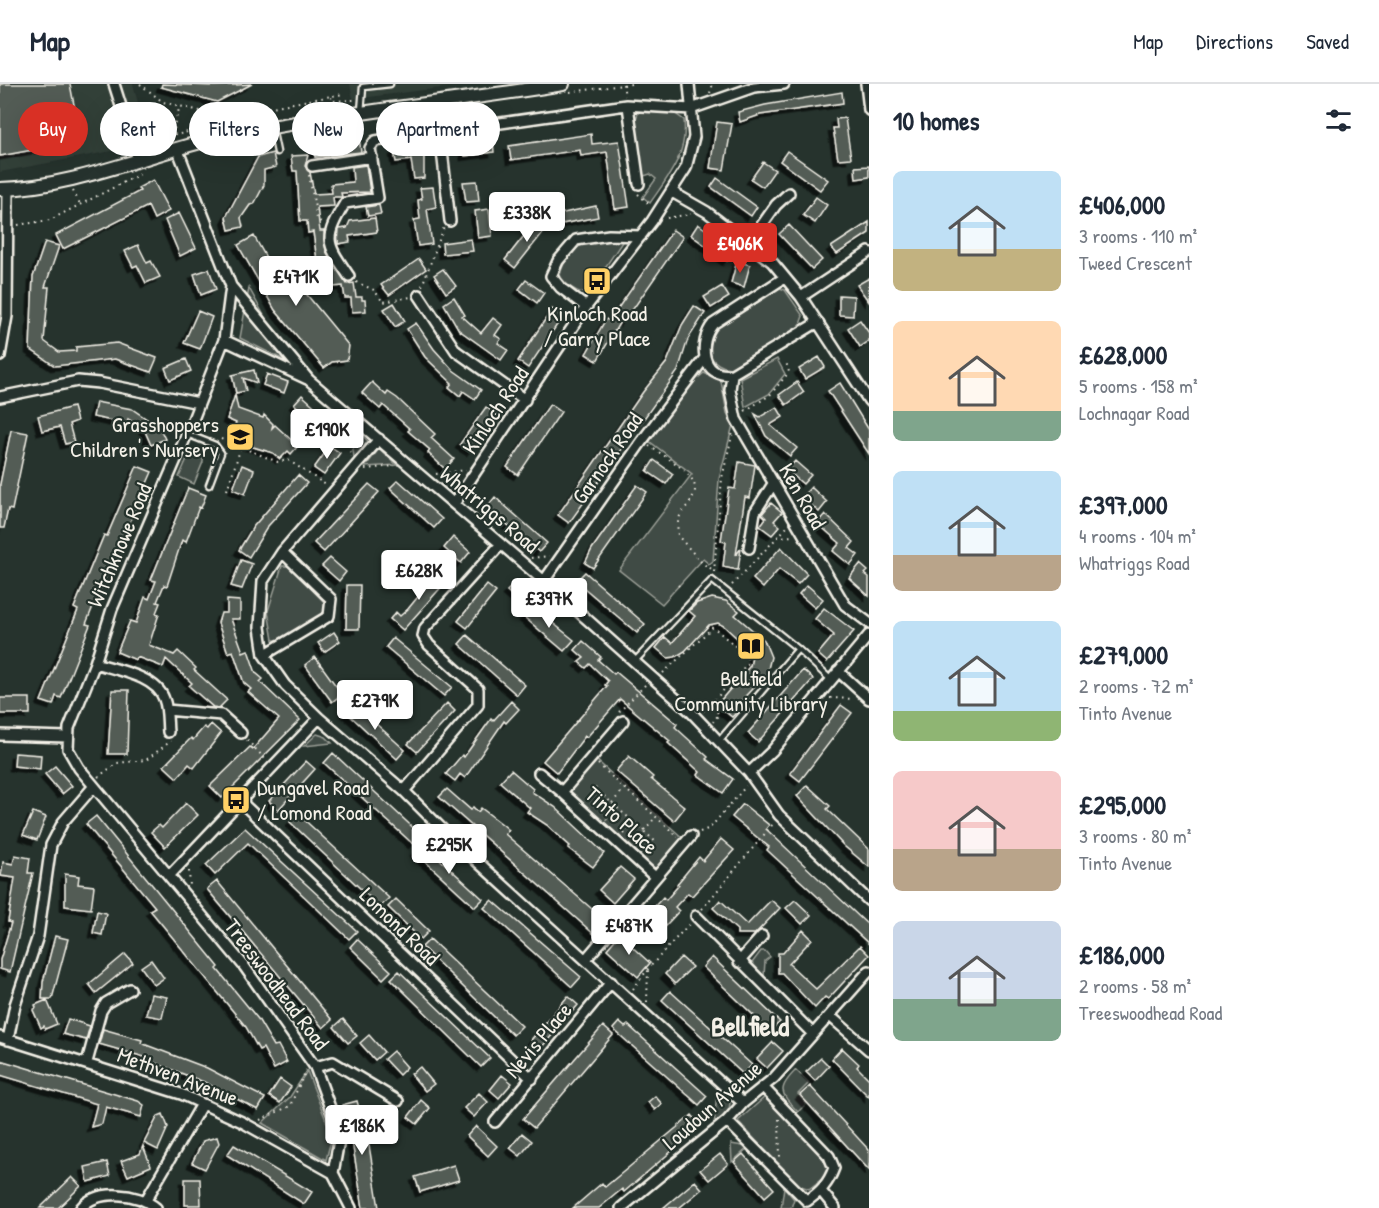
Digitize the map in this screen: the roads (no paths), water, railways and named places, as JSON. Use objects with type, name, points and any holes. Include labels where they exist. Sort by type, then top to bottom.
[{"type":"main road","points":[[364,114],[562,84]]},
{"type":"main road","points":[[4,189],[44,185],[146,156]]},
{"type":"street","points":[[114,84],[138,160]]},
{"type":"street","name":"Kinloch Road","points":[[454,504],[586,307],[652,221],[686,168],[694,137],[689,84]]},
{"type":"street","points":[[500,124],[628,106],[691,109],[754,87],[784,84]]},
{"type":"street","points":[[866,84],[869,110]]},
{"type":"street","points":[[628,106],[639,184]]},
{"type":"street","points":[[349,276],[331,250],[329,229],[345,203],[378,198],[370,148],[376,141]]},
{"type":"street","points":[[177,145],[231,286]]},
{"type":"street","points":[[443,156],[450,221]]},
{"type":"street","points":[[312,166],[372,157]]},
{"type":"street","points":[[0,356],[9,226],[4,189]]},
{"type":"street","points":[[672,192],[707,212],[750,242],[772,262],[801,297],[868,397]]},
{"type":"street","points":[[750,242],[776,205],[789,193]]},
{"type":"street","points":[[586,307],[561,288],[551,276],[558,261],[576,240],[609,235],[641,236]]},
{"type":"street","points":[[801,297],[869,252]]},
{"type":"street","points":[[784,278],[713,324],[706,333],[702,348],[704,359],[717,372],[732,374],[818,322]]},
{"type":"street","name":"Witchknowe Road","points":[[67,737],[95,663],[112,609],[187,434],[224,340],[231,286]]},
{"type":"street","name":"Whatriggs Road","points":[[231,286],[309,380],[544,580],[653,678],[719,741],[750,776],[779,816],[869,901]]},
{"type":"street","points":[[419,295],[456,351],[525,400]]},
{"type":"street","name":"Whatriggs Road","points":[[224,340],[309,380]]},
{"type":"street","name":"Garnock Road","points":[[544,580],[642,441],[704,359]]},
{"type":"street","name":"Ken Road","points":[[732,374],[730,390],[736,420],[844,605],[869,623]]},
{"type":"street","points":[[0,397],[78,381],[99,382],[199,403]]},
{"type":"street","points":[[379,440],[282,552],[263,581],[260,627],[264,655],[285,685],[319,718],[404,791],[448,835],[629,996],[743,1103]]},
{"type":"street","points":[[749,548],[755,512],[773,484]]},
{"type":"street","points":[[404,791],[478,705],[480,696],[478,689],[429,645],[423,636],[425,628],[501,543]]},
{"type":"street","points":[[264,655],[329,616],[331,599],[282,552]]},
{"type":"street","points":[[750,776],[869,635]]},
{"type":"street","points":[[95,663],[145,680],[158,690],[164,698],[167,710],[168,732]]},
{"type":"street","points":[[838,671],[869,699]]},
{"type":"street","points":[[167,710],[221,715],[241,733]]},
{"type":"street","points":[[169,876],[319,718]]},
{"type":"street","name":"Tinto Place","points":[[562,792],[623,721]]},
{"type":"street","points":[[0,735],[67,737],[68,749],[92,784],[63,822],[51,844],[38,936],[4,1038]]},
{"type":"street","name":"Tinto Place","points":[[539,773],[655,877]]},
{"type":"street","name":"Treeswoodhead Road","points":[[92,784],[244,966],[313,1064],[340,1136],[333,1173]]},
{"type":"street","name":"Lomond Road","points":[[241,802],[532,1079]]},
{"type":"street","points":[[586,959],[688,839]]},
{"type":"street","points":[[696,916],[739,962],[812,1033]]},
{"type":"street","points":[[739,962],[762,936]]},
{"type":"street","name":"Loudoun Avenue","points":[[621,1208],[727,1121],[743,1103],[774,1078],[869,971]]},
{"type":"street","name":"Nevis Place","points":[[495,1122],[611,982]]},
{"type":"street","points":[[87,1062],[101,1011],[106,1003],[130,989]]},
{"type":"street","points":[[830,1016],[869,1050]]},
{"type":"street","name":"Methven Avenue","points":[[4,1038],[87,1062],[181,1094],[242,1122],[333,1173]]},
{"type":"street","points":[[313,1064],[333,1062],[398,1101]]},
{"type":"street","points":[[763,1087],[829,1156],[834,1168],[828,1184],[799,1208]]},
{"type":"street","points":[[146,1200],[202,1104]]},
{"type":"street","points":[[727,1121],[807,1201]]},
{"type":"street","points":[[333,1173],[351,1208]]},
{"type":"street","points":[[820,1191],[835,1208]]},
{"type":"street","points":[[81,1208],[86,1202],[110,1195],[146,1200],[156,1208]]},
{"type":"lane","points":[[362,102],[363,87],[390,84]]},
{"type":"lane","points":[[187,434],[214,445],[221,453],[209,485]]},
{"type":"lane","points":[[634,662],[712,580],[798,649],[830,679]]},
{"type":"lane","points":[[719,741],[798,649]]},
{"type":"place","name":"Kinloch Road / Garry Place","points":[[597,281]]},
{"type":"place","name":"Grasshoppers Children's Nursery","points":[[240,437]]},
{"type":"place","name":"Bellfield Community Library","points":[[751,646]]},
{"type":"place","name":"Dungavel Road / Lomond Road","points":[[236,800]]},
{"type":"district","name":"Bellfield","points":[[750,1026]]}]
